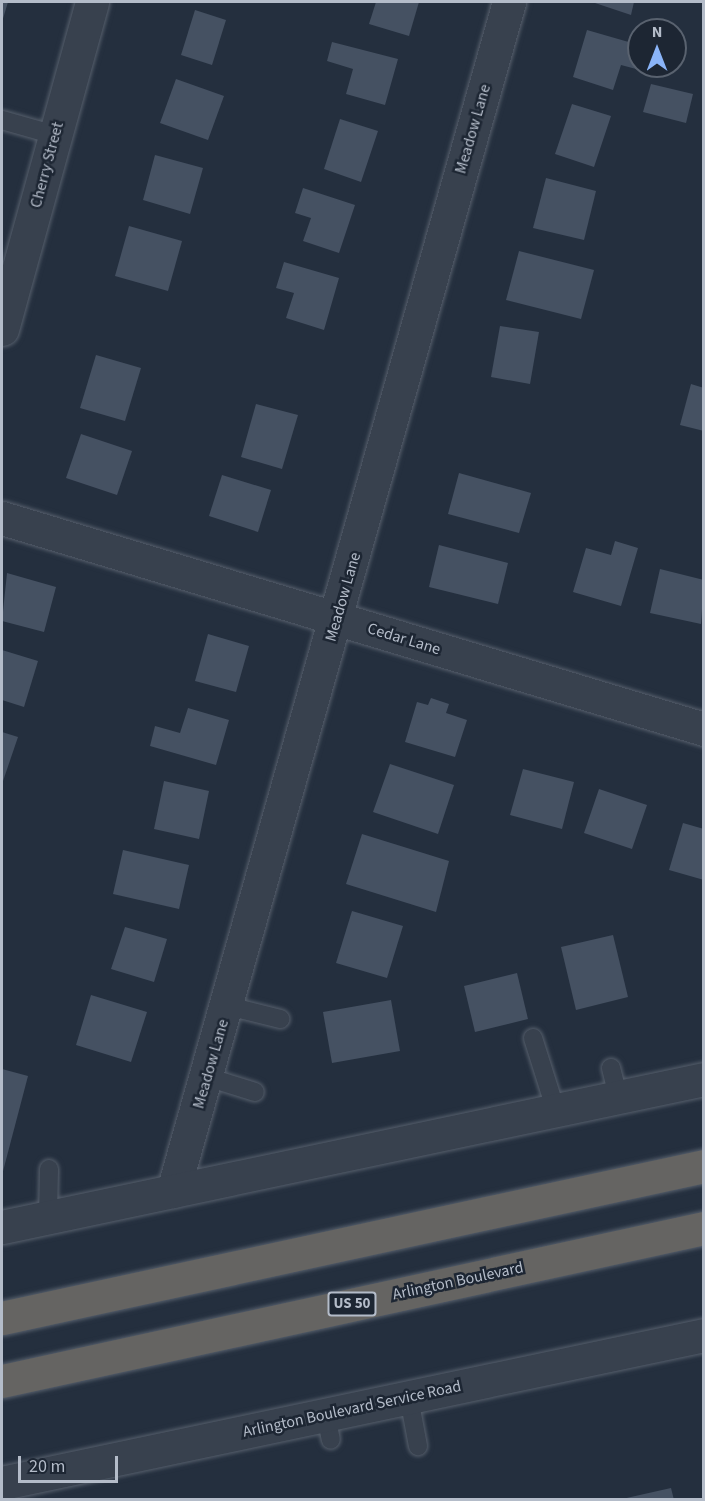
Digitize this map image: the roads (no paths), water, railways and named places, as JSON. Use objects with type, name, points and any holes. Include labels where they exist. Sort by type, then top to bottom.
[{"type":"highway","points":[[2,1318],[704,1166]]},
{"type":"highway","name":"Arlington Boulevard","points":[[2,1381],[704,1228]]},
{"type":"street","name":"Cherry Street","points":[[2,329],[92,2]]},
{"type":"street","name":"Meadow Lane","points":[[173,1191],[228,1006],[509,2]]},
{"type":"street","name":"Cedar Lane","points":[[2,518],[704,729]]},
{"type":"street","points":[[2,1227],[556,1111],[614,1083],[704,1079]]},
{"type":"street","name":"Arlington Boulevard Service Road","points":[[2,1484],[329,1427],[409,1398],[704,1335]]},
{"type":"lane","points":[[2,120],[55,135]]},
{"type":"lane","points":[[228,1006],[280,1020]]},
{"type":"lane","points":[[533,1038],[556,1111]]},
{"type":"lane","points":[[207,1077],[255,1092]]},
{"type":"lane","points":[[48,1217],[49,1169]]},
{"type":"lane","points":[[409,1398],[418,1446]]}]
